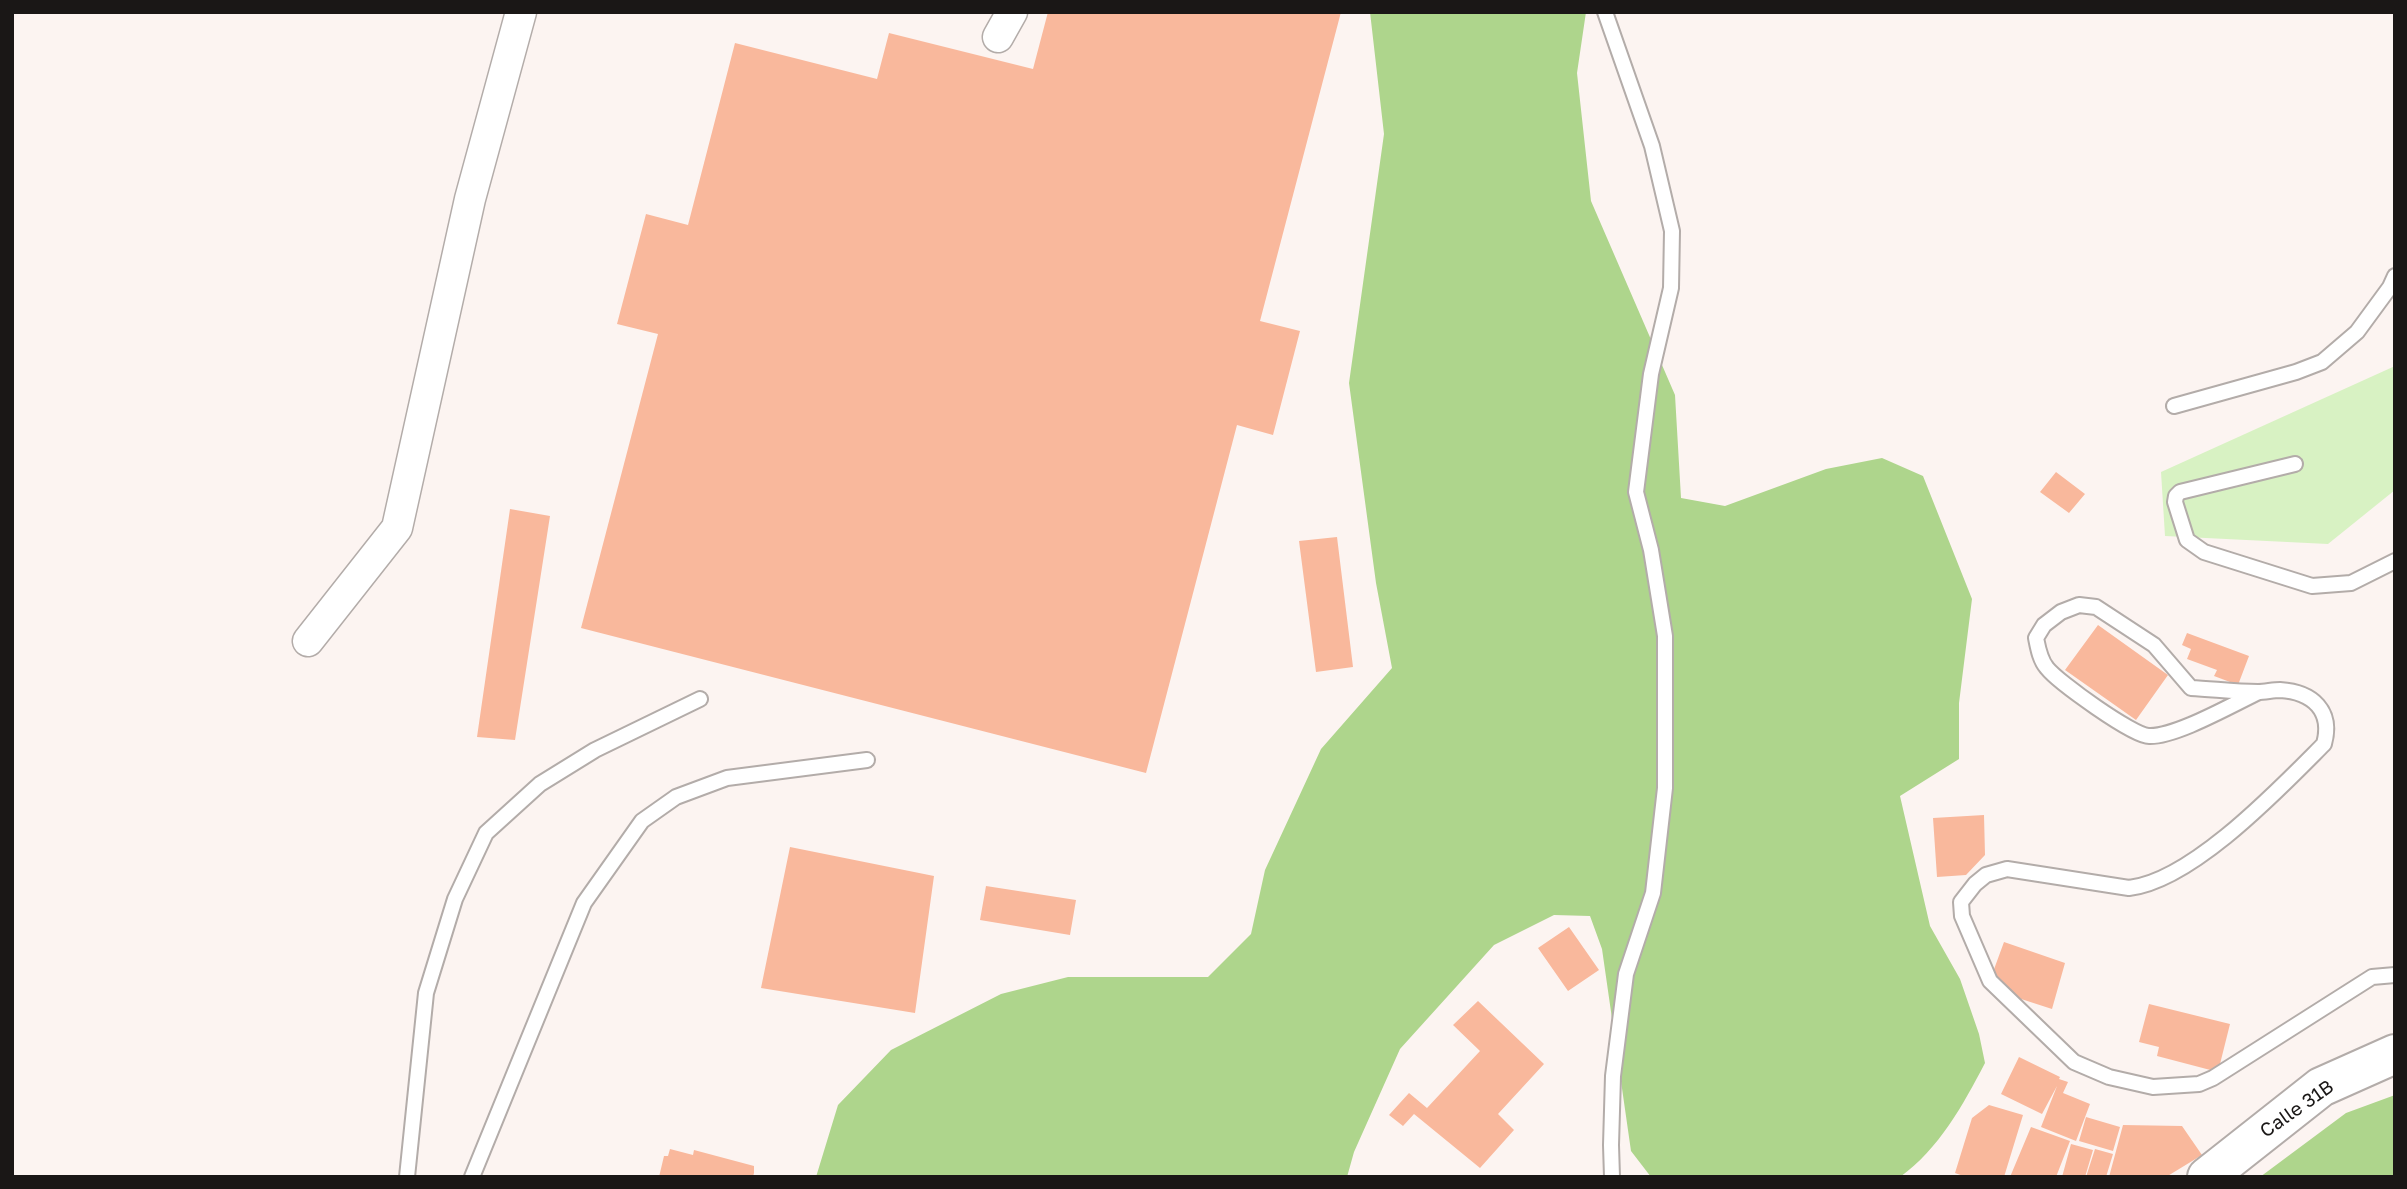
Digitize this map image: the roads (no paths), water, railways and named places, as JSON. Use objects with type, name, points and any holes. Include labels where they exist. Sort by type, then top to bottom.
[{"type":"street","points":[[308,641],[397,528],[470,199],[521,12]]},
{"type":"street","name":"Calle 31B","points":[[2207,1177],[2321,1087],[2395,1054]]},
{"type":"lane","points":[[1605,12],[1652,146],[1672,230],[1671,288],[1651,374],[1636,492],[1651,550],[1665,636],[1665,788],[1653,893],[1626,974],[1613,1076],[1612,1177]]},
{"type":"lane","points":[[2174,406],[2322,362],[2357,331],[2395,276]]},
{"type":"lane","points":[[2295,464],[2180,492],[2175,502],[2188,540],[2204,552],[2312,586],[2351,583],[2395,561]]},
{"type":"lane","points":[[2259,692],[2179,729],[2148,736],[2082,697],[2047,668],[2038,652],[2036,638],[2044,625],[2061,612],[2079,605],[2096,607],[2154,645],[2191,688],[2259,692],[2279,690],[2299,694],[2315,703],[2326,715],[2328,730],[2324,744],[2237,827],[2187,864],[2147,886],[2129,888],[2007,869],[1986,875],[1961,902],[1961,909],[1990,981],[2074,1062],[2109,1077],[2153,1087],[2173,1087],[2199,1084],[2213,1078],[2372,977],[2395,975]]},
{"type":"lane","points":[[407,1177],[426,993],[455,899],[486,833],[540,784],[596,750],[700,699]]},
{"type":"lane","points":[[472,1177],[584,903],[642,821],[676,797],[727,778],[867,760]]}]
